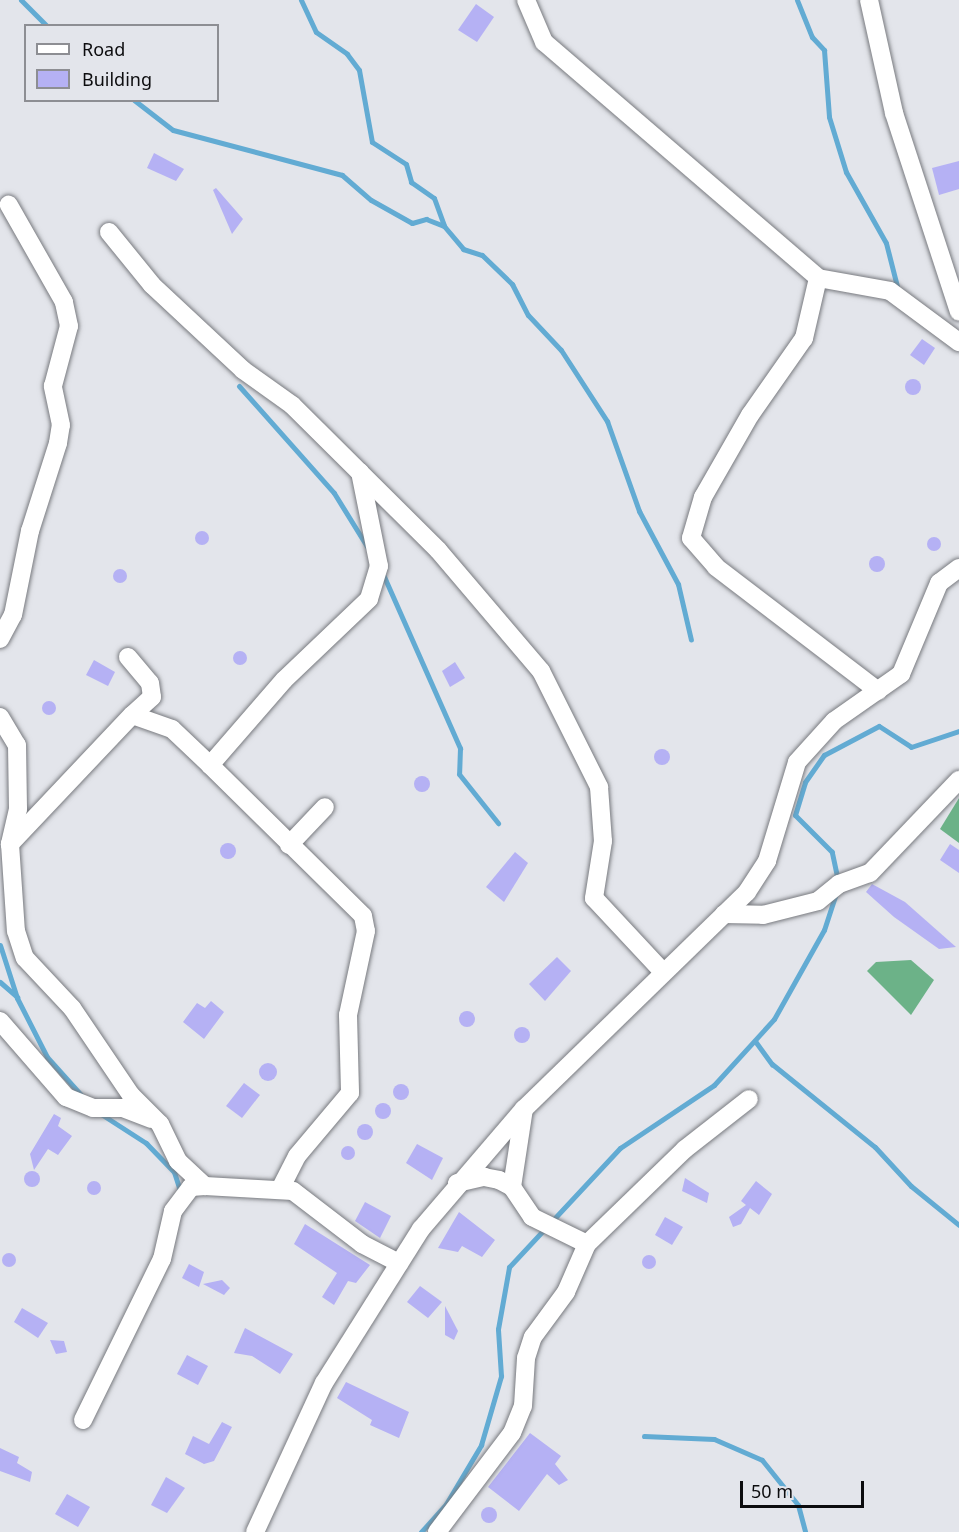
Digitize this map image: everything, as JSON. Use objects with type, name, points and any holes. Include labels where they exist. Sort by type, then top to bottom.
[{"type":"street","points":[[526,0],[544,42],[818,278],[890,291],[959,342]]},
{"type":"street","points":[[869,0],[894,113],[959,312]]},
{"type":"street","points":[[0,639],[13,615],[30,531],[58,443],[61,425],[53,386],[69,326],[64,302],[9,205]]},
{"type":"street","points":[[109,232],[152,285],[243,370],[292,405],[438,550],[542,671],[599,787],[603,841],[594,898],[662,971]]},
{"type":"street","points":[[818,278],[804,338],[703,497],[691,538],[716,567],[878,691]]},
{"type":"street","points":[[210,765],[284,680],[369,599],[379,566],[360,472]]},
{"type":"street","points":[[255,1532],[324,1383],[399,1263],[457,1183],[524,1109],[662,971],[724,914],[767,861],[797,762],[834,721],[901,674],[939,583],[959,568]]},
{"type":"street","points":[[10,844],[152,697],[150,683],[128,657]]},
{"type":"street","points":[[132,716],[172,729],[363,916],[366,932],[348,1015],[350,1093],[297,1156],[280,1190]]},
{"type":"street","points":[[0,717],[17,745],[18,809],[10,844],[16,932],[25,958],[72,1008],[131,1095],[160,1124],[178,1161],[206,1186]]},
{"type":"street","points":[[724,914],[763,915],[818,901],[839,884],[870,873],[959,780]]},
{"type":"street","points":[[289,845],[325,807]]},
{"type":"street","points":[[0,1021],[66,1096],[93,1108],[123,1108],[160,1124]]},
{"type":"street","points":[[437,1532],[512,1433],[523,1406],[526,1358],[533,1337],[566,1292],[587,1244],[685,1149],[749,1099]]},
{"type":"street","points":[[512,1187],[524,1109]]},
{"type":"street","points":[[457,1183],[484,1177],[512,1187],[532,1217],[587,1244]]},
{"type":"street","points":[[83,1420],[162,1259],[173,1210],[191,1187],[293,1191],[362,1244],[399,1263]]},
{"type":"green space","points":[[959,798],[959,843],[940,829]]},
{"type":"green space","points":[[911,960],[934,980],[911,1015],[867,971],[876,962]]},
{"type":"building","points":[[476,4],[494,17],[477,42],[458,30]]},
{"type":"building","points":[[154,153],[184,169],[176,181],[147,168]]},
{"type":"building","points":[[959,161],[959,189],[939,195],[932,168]]},
{"type":"building","points":[[216,188],[243,219],[232,234],[213,190]]},
{"type":"building","points":[[922,339],[935,348],[924,365],[910,355]]},
{"type":"building","points":[[913,379],[921,387],[913,395],[905,387]]},
{"type":"building","points":[[199,531],[205,531],[209,538],[205,545],[199,545],[195,541],[195,535]]},
{"type":"building","points":[[931,537],[937,537],[941,544],[937,551],[931,551],[927,547],[927,541]]},
{"type":"building","points":[[877,556],[885,564],[877,572],[869,564]]},
{"type":"building","points":[[117,569],[123,569],[127,576],[123,583],[117,583],[113,579],[113,573]]},
{"type":"building","points":[[237,651],[243,651],[247,658],[243,665],[237,665],[233,661],[233,655]]},
{"type":"building","points":[[94,660],[115,672],[108,686],[86,675]]},
{"type":"building","points":[[455,662],[465,678],[450,687],[442,671]]},
{"type":"building","points":[[46,701],[52,701],[56,708],[52,715],[46,715],[42,711],[42,705]]},
{"type":"building","points":[[662,749],[668,751],[670,757],[668,763],[662,765],[656,763],[654,757],[656,751]]},
{"type":"building","points":[[422,776],[430,784],[422,792],[414,784]]},
{"type":"building","points":[[225,843],[231,843],[236,851],[234,857],[225,859],[220,854],[220,848]]},
{"type":"building","points":[[950,844],[959,850],[959,873],[940,860]]},
{"type":"building","points":[[515,852],[528,863],[504,902],[486,887]]},
{"type":"building","points":[[872,884],[905,902],[956,947],[939,949],[894,917],[866,892]]},
{"type":"building","points":[[557,957],[571,971],[545,1001],[529,984]]},
{"type":"building","points":[[211,1001],[224,1012],[204,1039],[183,1022],[197,1003],[205,1008]]},
{"type":"building","points":[[464,1011],[470,1011],[475,1019],[473,1025],[464,1027],[459,1022],[459,1016]]},
{"type":"building","points":[[519,1027],[525,1027],[530,1035],[528,1041],[519,1043],[514,1038],[514,1032]]},
{"type":"building","points":[[268,1063],[274,1066],[277,1072],[274,1078],[268,1081],[262,1078],[259,1072],[262,1066]]},
{"type":"building","points":[[244,1083],[260,1095],[242,1118],[226,1106]]},
{"type":"building","points":[[401,1084],[407,1086],[409,1092],[407,1098],[401,1100],[395,1098],[393,1092],[395,1086]]},
{"type":"building","points":[[383,1103],[391,1111],[383,1119],[375,1111]]},
{"type":"building","points":[[54,1114],[61,1118],[58,1126],[72,1136],[58,1155],[48,1149],[34,1170],[30,1154]]},
{"type":"building","points":[[365,1124],[373,1132],[365,1140],[357,1132]]},
{"type":"building","points":[[417,1144],[443,1158],[432,1180],[406,1163]]},
{"type":"building","points":[[345,1146],[351,1146],[355,1153],[351,1160],[345,1160],[341,1156],[341,1150]]},
{"type":"building","points":[[32,1171],[40,1179],[32,1187],[24,1179]]},
{"type":"building","points":[[685,1178],[709,1193],[707,1203],[682,1191]]},
{"type":"building","points":[[91,1181],[97,1181],[101,1188],[97,1195],[91,1195],[87,1191],[87,1185]]},
{"type":"building","points":[[756,1181],[772,1194],[759,1215],[750,1208],[741,1224],[733,1227],[729,1217],[746,1205],[741,1201]]},
{"type":"building","points":[[365,1202],[391,1216],[380,1238],[355,1221]]},
{"type":"building","points":[[459,1212],[495,1240],[482,1257],[462,1246],[458,1252],[438,1248]]},
{"type":"building","points":[[665,1217],[683,1227],[672,1245],[655,1235]]},
{"type":"building","points":[[305,1224],[370,1265],[356,1283],[348,1281],[334,1305],[322,1297],[337,1273],[294,1244]]},
{"type":"building","points":[[6,1253],[12,1253],[16,1260],[12,1267],[6,1267],[2,1263],[2,1257]]},
{"type":"building","points":[[646,1255],[652,1255],[656,1262],[652,1269],[646,1269],[642,1265],[642,1259]]},
{"type":"building","points":[[189,1264],[204,1272],[199,1287],[182,1278]]},
{"type":"building","points":[[222,1280],[230,1288],[224,1295],[203,1284]]},
{"type":"building","points":[[420,1286],[442,1302],[428,1318],[407,1302]]},
{"type":"building","points":[[445,1306],[458,1331],[454,1340],[445,1335]]},
{"type":"building","points":[[22,1308],[48,1323],[38,1338],[14,1322]]},
{"type":"building","points":[[245,1328],[293,1354],[280,1374],[252,1356],[234,1353]]},
{"type":"building","points":[[50,1340],[64,1341],[67,1352],[56,1354]]},
{"type":"building","points":[[187,1355],[208,1366],[198,1385],[177,1374]]},
{"type":"building","points":[[346,1382],[409,1412],[399,1438],[370,1425],[372,1420],[337,1398]]},
{"type":"building","points":[[222,1422],[232,1427],[214,1461],[204,1464],[185,1454],[193,1436],[209,1444]]},
{"type":"building","points":[[530,1433],[561,1456],[555,1464],[568,1480],[559,1485],[547,1474],[519,1511],[488,1487]]},
{"type":"building","points":[[0,1448],[19,1457],[17,1463],[32,1472],[30,1482],[0,1471]]},
{"type":"building","points":[[166,1477],[185,1488],[167,1513],[151,1505]]},
{"type":"building","points":[[67,1494],[90,1507],[78,1527],[55,1514]]},
{"type":"building","points":[[489,1507],[495,1509],[497,1515],[495,1521],[489,1523],[483,1521],[481,1515],[483,1509]]},
{"type":"waterway","points":[[21,0],[45,24]]},
{"type":"waterway","points":[[301,0],[316,32],[347,54],[359,70],[372,142],[406,164],[411,182],[434,198],[444,226]]},
{"type":"waterway","points":[[797,0],[812,37],[824,50],[829,117],[846,172],[886,243],[897,286]]},
{"type":"waterway","points":[[137,102],[173,130],[342,175],[371,200],[412,223],[426,219],[444,226],[463,249],[482,255],[512,284],[528,315],[561,350],[607,421],[639,511],[678,584],[691,640]]},
{"type":"waterway","points":[[239,386],[334,493],[368,548]]},
{"type":"waterway","points":[[382,572],[460,748],[459,774],[498,823]]},
{"type":"waterway","points":[[838,881],[832,852],[795,815],[805,782],[824,755],[879,726],[911,747],[959,731]]},
{"type":"waterway","points":[[421,1532],[446,1504],[481,1445],[501,1376],[498,1329],[509,1267],[620,1148],[714,1085],[774,1019],[824,930],[836,893]]},
{"type":"waterway","points":[[0,945],[17,998],[47,1057],[83,1097]]},
{"type":"waterway","points":[[0,982],[17,997]]},
{"type":"waterway","points":[[755,1041],[772,1064],[875,1147],[911,1186],[959,1225]]},
{"type":"waterway","points":[[101,1114],[146,1143],[174,1172],[181,1193]]},
{"type":"waterway","points":[[644,1436],[714,1439],[762,1460],[798,1505],[805,1532]]}]
